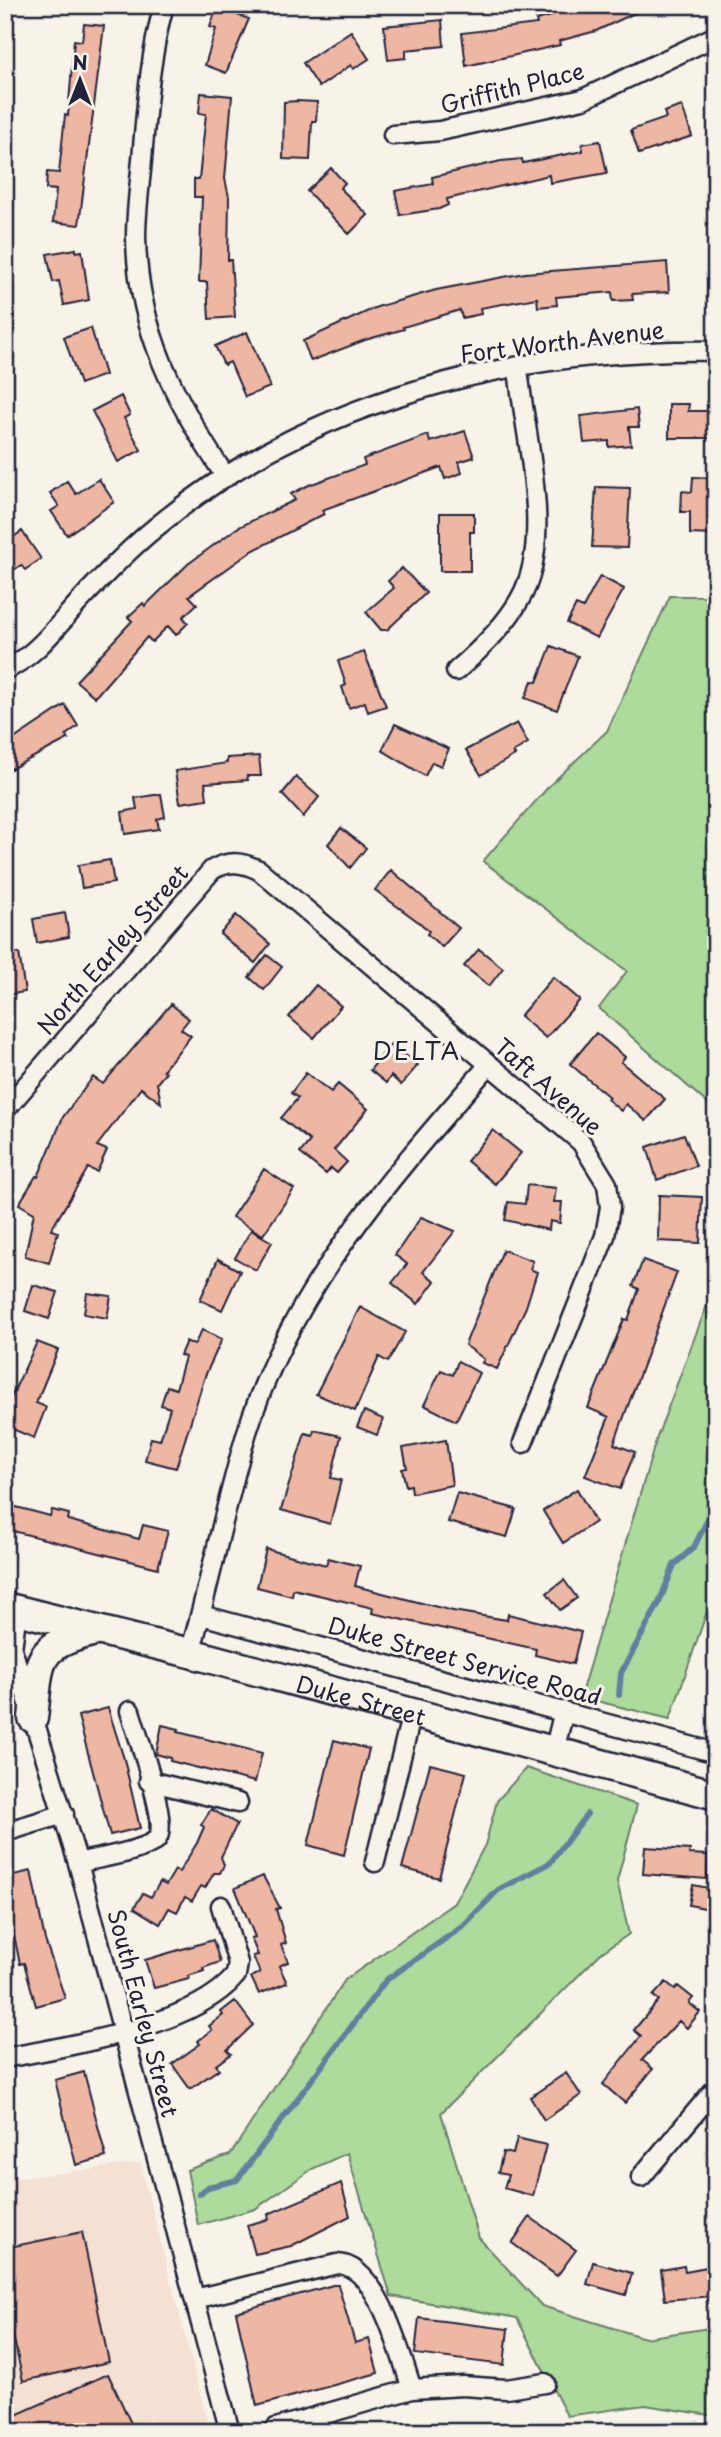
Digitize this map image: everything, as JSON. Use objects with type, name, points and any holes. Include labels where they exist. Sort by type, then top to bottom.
[{"type":"main road","name":"Duke Street","points":[[11,1608],[190,1653],[716,1795]]},
{"type":"main road","points":[[33,1718],[38,1670],[46,1652],[60,1640],[98,1630]]},
{"type":"street","points":[[164,5],[149,86],[139,196],[136,234],[139,289],[150,335],[171,388],[226,477]]},
{"type":"street","name":"Griffith Place","points":[[393,135],[440,131],[583,99],[716,36]]},
{"type":"street","name":"Fort Worth Avenue","points":[[5,670],[32,652],[142,539],[226,477],[294,436],[388,398],[429,385],[518,368],[632,354],[716,351]]},
{"type":"street","points":[[456,671],[473,656],[520,600],[537,540],[518,368]]},
{"type":"street","name":"Taft Avenue","points":[[236,862],[271,877],[488,1066],[581,1142],[607,1184],[610,1207],[605,1236],[523,1443]]},
{"type":"street","name":"North Earley Street","points":[[5,1110],[202,881],[223,863],[236,862]]},
{"type":"street","points":[[190,1653],[247,1430],[291,1331],[330,1260],[352,1229],[414,1151],[488,1066]]},
{"type":"street","name":"South Earley Street","points":[[11,1608],[12,1630],[8,1648],[33,1718],[78,1863],[230,2432]]},
{"type":"street","name":"Duke Street Service Road","points":[[201,1615],[716,1753]]},
{"type":"street","points":[[78,1863],[156,1840],[161,1832],[161,1815],[130,1711]]},
{"type":"street","points":[[554,1751],[564,1712]]},
{"type":"street","points":[[375,1862],[412,1713]]},
{"type":"street","points":[[149,1781],[238,1803]]},
{"type":"street","points":[[5,1832],[64,1814]]},
{"type":"street","points":[[5,2057],[123,2032],[199,2006],[236,1975],[238,1964],[221,1906]]},
{"type":"street","points":[[641,2177],[716,2088]]},
{"type":"street","points":[[195,2299],[337,2264],[352,2267],[379,2299],[412,2389]]},
{"type":"street","points":[[276,2428],[412,2389],[463,2386],[506,2389],[545,2383]]},
{"type":"shaded area","points":[[140,2163],[210,2432],[5,2432],[5,2180]]},
{"type":"green space","points":[[670,596],[716,596],[716,1111],[599,1008],[627,971],[483,861],[550,785],[607,731]]},
{"type":"green space","points":[[716,1281],[716,1585],[670,1719],[580,1697],[657,1437]]},
{"type":"green space","points":[[526,1768],[637,1805],[617,1881],[629,1934],[601,1953],[441,2113],[479,2238],[542,2306],[645,2338],[716,2327],[716,2416],[645,2405],[567,2416],[517,2318],[391,2296],[347,2153],[312,2169],[255,2209],[198,2225],[187,2170],[230,2155],[345,1980],[454,1903],[485,1845],[497,1801]]},
{"type":"building","points":[[581,5],[652,5],[596,31],[559,41],[560,45],[466,66],[462,33],[537,24],[536,20],[552,16],[551,13]]},
{"type":"building","points":[[217,8],[249,19],[226,73],[205,65],[216,29],[210,27]]},
{"type":"building","points":[[442,20],[444,46],[406,50],[406,58],[388,60],[384,26]]},
{"type":"building","points":[[84,24],[104,26],[79,225],[53,222],[56,190],[46,189],[47,172],[59,173],[65,115],[68,116],[74,40],[82,41]]},
{"type":"building","points":[[351,31],[369,59],[353,69],[351,65],[319,87],[303,63]]},
{"type":"building","points":[[201,93],[232,96],[225,179],[229,197],[228,260],[231,260],[235,317],[209,319],[207,282],[199,282],[202,197],[194,197],[194,179],[199,179],[206,114],[199,113]]},
{"type":"building","points":[[284,102],[317,102],[316,121],[312,121],[310,160],[283,159]]},
{"type":"building","points":[[682,106],[692,136],[639,154],[631,130],[666,118],[664,112]]},
{"type":"building","points":[[600,141],[607,173],[550,183],[549,175],[447,199],[448,205],[439,209],[400,215],[395,191],[433,184],[432,177],[501,161],[522,159],[523,163],[583,151],[582,144]]},
{"type":"building","points":[[331,168],[345,183],[340,188],[368,215],[349,234],[307,191]]},
{"type":"building","points":[[76,249],[76,252],[82,251],[89,300],[64,305],[59,281],[53,282],[47,254]]},
{"type":"building","points":[[667,262],[669,292],[632,294],[633,300],[613,301],[612,292],[556,297],[557,305],[538,307],[537,298],[480,308],[481,314],[462,318],[460,310],[365,340],[311,361],[303,341],[377,307],[436,290],[525,273]]},
{"type":"building","points":[[91,328],[105,375],[80,384],[64,337]]},
{"type":"building","points":[[247,332],[270,387],[245,397],[230,362],[224,365],[215,346]]},
{"type":"building","points":[[121,396],[130,415],[124,418],[141,450],[118,462],[92,411]]},
{"type":"building","points":[[669,404],[689,404],[688,411],[716,411],[716,438],[669,438]]},
{"type":"building","points":[[637,409],[639,427],[629,427],[631,445],[609,447],[609,441],[584,443],[581,416]]},
{"type":"building","points":[[465,431],[474,457],[459,462],[462,473],[445,479],[441,467],[322,510],[324,514],[252,551],[189,596],[197,604],[183,617],[188,623],[176,635],[168,626],[152,642],[147,637],[95,697],[76,681],[132,621],[128,617],[143,603],[145,606],[188,564],[237,528],[295,500],[291,494],[309,485],[365,465],[363,459],[428,435],[430,442]]},
{"type":"building","points":[[693,477],[716,478],[714,535],[690,534],[690,512],[681,512],[682,491],[692,492]]},
{"type":"building","points":[[99,479],[114,502],[67,535],[51,511],[59,506],[50,493],[67,481],[76,494]]},
{"type":"building","points":[[596,487],[630,488],[627,548],[592,547]]},
{"type":"building","points":[[440,513],[474,513],[474,532],[470,532],[470,571],[440,571]]},
{"type":"building","points":[[22,531],[41,559],[25,570],[21,565],[5,576],[5,543]]},
{"type":"building","points":[[402,568],[426,593],[387,630],[381,630],[366,612],[394,588],[388,581]]},
{"type":"building","points":[[600,576],[624,589],[597,638],[567,623],[576,605],[583,608]]},
{"type":"building","points":[[551,646],[578,656],[557,710],[525,698],[532,681],[537,682]]},
{"type":"building","points":[[364,652],[386,706],[368,712],[365,702],[349,708],[342,687],[346,685],[338,661]]},
{"type":"building","points":[[65,705],[78,726],[66,735],[68,739],[5,772],[5,745]]},
{"type":"building","points":[[517,723],[528,743],[513,752],[515,755],[481,775],[466,750]]},
{"type":"building","points":[[395,724],[449,749],[441,766],[432,762],[425,776],[382,750]]},
{"type":"building","points":[[259,756],[261,776],[247,776],[248,780],[205,783],[207,799],[180,803],[175,771],[227,763],[227,758]]},
{"type":"building","points":[[296,777],[319,797],[303,817],[282,794]]},
{"type":"building","points":[[161,794],[165,817],[157,819],[159,829],[125,834],[122,812],[137,809],[135,798]]},
{"type":"building","points":[[341,828],[366,848],[350,868],[328,844]]},
{"type":"building","points":[[110,860],[114,883],[82,888],[78,865]]},
{"type":"building","points":[[391,870],[459,928],[442,947],[427,934],[429,931],[420,923],[375,890]]},
{"type":"building","points":[[65,913],[69,937],[37,943],[33,919]]},
{"type":"building","points":[[236,915],[270,944],[255,963],[220,934]]},
{"type":"building","points":[[479,949],[503,968],[489,986],[464,966]]},
{"type":"building","points":[[19,953],[25,992],[5,995],[5,955]]},
{"type":"building","points":[[267,955],[282,967],[264,990],[249,977]]},
{"type":"building","points":[[553,977],[580,1000],[546,1038],[520,1016]]},
{"type":"building","points":[[316,985],[341,1006],[314,1038],[289,1017]]},
{"type":"building","points":[[171,1004],[189,1019],[181,1029],[191,1036],[163,1070],[166,1072],[157,1083],[161,1103],[141,1088],[97,1146],[107,1150],[97,1172],[88,1168],[51,1230],[58,1232],[49,1263],[25,1256],[34,1213],[19,1204],[36,1176],[38,1177],[63,1117],[93,1077],[103,1084]]},
{"type":"building","points":[[596,1033],[625,1057],[621,1062],[665,1099],[646,1121],[626,1104],[621,1111],[607,1099],[609,1097],[570,1064]]},
{"type":"building","points":[[391,1044],[418,1065],[401,1085],[391,1076],[386,1083],[370,1070]]},
{"type":"building","points":[[306,1073],[331,1092],[338,1084],[368,1109],[334,1150],[347,1162],[337,1173],[331,1168],[326,1174],[300,1153],[310,1141],[281,1118],[298,1098],[291,1093]]},
{"type":"building","points":[[493,1130],[521,1153],[495,1184],[467,1161]]},
{"type":"building","points":[[684,1134],[696,1166],[657,1180],[647,1147]]},
{"type":"building","points":[[264,1169],[294,1189],[263,1235],[232,1217]]},
{"type":"building","points":[[527,1185],[556,1188],[554,1202],[562,1202],[560,1223],[550,1221],[549,1230],[505,1220],[508,1202],[525,1204]]},
{"type":"building","points":[[659,1195],[702,1197],[700,1243],[658,1241]]},
{"type":"building","points":[[421,1217],[455,1231],[423,1272],[435,1281],[418,1304],[392,1283],[407,1264],[395,1255]]},
{"type":"building","points":[[251,1230],[272,1242],[256,1270],[235,1258]]},
{"type":"building","points":[[503,1250],[533,1261],[530,1269],[537,1272],[526,1307],[497,1369],[482,1363],[484,1359],[465,1345]]},
{"type":"building","points":[[218,1259],[240,1271],[222,1310],[200,1300]]},
{"type":"building","points":[[643,1260],[677,1272],[614,1444],[635,1452],[620,1489],[585,1476],[609,1417],[588,1408],[624,1319],[628,1320],[639,1289],[633,1286]]},
{"type":"building","points":[[33,1285],[58,1292],[49,1319],[25,1311]]},
{"type":"building","points":[[87,1293],[111,1296],[107,1318],[84,1314]]},
{"type":"building","points":[[360,1307],[405,1332],[388,1362],[379,1357],[355,1411],[316,1394]]},
{"type":"building","points":[[202,1330],[222,1339],[205,1376],[176,1468],[145,1460],[151,1438],[160,1440],[170,1408],[161,1405],[167,1386],[176,1389],[185,1357],[180,1355],[186,1341],[194,1345]]},
{"type":"building","points":[[37,1342],[58,1350],[36,1403],[46,1407],[34,1438],[5,1426],[5,1410]]},
{"type":"building","points":[[458,1361],[479,1373],[456,1421],[424,1405],[441,1370],[453,1375]]},
{"type":"building","points":[[364,1411],[383,1419],[377,1435],[357,1427]]},
{"type":"building","points":[[314,1430],[341,1436],[331,1478],[341,1480],[330,1524],[281,1510],[305,1433],[313,1435]]},
{"type":"building","points":[[446,1440],[452,1485],[412,1493],[411,1485],[406,1486],[402,1469],[407,1468],[403,1448]]},
{"type":"building","points":[[577,1489],[595,1522],[563,1543],[543,1511]]},
{"type":"building","points":[[457,1493],[516,1509],[507,1537],[448,1522]]},
{"type":"building","points":[[5,1504],[50,1516],[52,1510],[69,1514],[68,1520],[139,1539],[143,1525],[168,1531],[158,1568],[5,1529]]},
{"type":"building","points":[[266,1549],[326,1565],[328,1558],[360,1566],[355,1586],[453,1611],[507,1620],[508,1614],[581,1632],[573,1664],[535,1655],[536,1649],[372,1613],[373,1608],[293,1589],[292,1596],[257,1587]]},
{"type":"building","points":[[564,1580],[577,1598],[560,1610],[547,1593]]},
{"type":"building","points":[[108,1708],[124,1759],[140,1828],[110,1835],[78,1716]]},
{"type":"building","points":[[162,1725],[179,1729],[178,1732],[262,1753],[255,1782],[170,1761],[171,1758],[156,1754]]},
{"type":"building","points":[[334,1740],[369,1749],[344,1855],[308,1845]]},
{"type":"building","points":[[430,1764],[466,1773],[439,1878],[402,1868]]},
{"type":"building","points":[[211,1809],[237,1824],[221,1857],[224,1865],[220,1873],[214,1873],[205,1888],[201,1886],[192,1901],[185,1897],[177,1912],[169,1908],[160,1924],[134,1908],[143,1893],[151,1897],[160,1882],[166,1885],[175,1870],[179,1872],[197,1843],[204,1827],[201,1825]]},
{"type":"building","points":[[645,1847],[690,1850],[689,1854],[708,1855],[707,1879],[643,1874]]},
{"type":"building","points":[[31,1871],[45,1940],[65,1998],[36,2006],[24,1963],[20,1964],[5,1892],[5,1877]]},
{"type":"building","points":[[263,1876],[280,1908],[276,1909],[286,1943],[281,1945],[288,1962],[279,1966],[287,1983],[259,1994],[251,1977],[260,1973],[253,1956],[258,1955],[251,1938],[255,1937],[235,1888]]},
{"type":"building","points":[[693,1885],[714,1889],[710,1909],[689,1905]]},
{"type":"building","points":[[213,1940],[220,1962],[188,1976],[189,1979],[154,1988],[145,1960]]},
{"type":"building","points":[[666,1982],[675,1989],[678,1986],[693,1998],[689,2003],[700,2012],[687,2028],[679,2021],[642,2060],[653,2069],[625,2103],[603,2084],[641,2036],[634,2030],[659,2000],[653,1996]]},
{"type":"building","points":[[235,2001],[253,2025],[227,2050],[231,2054],[216,2065],[219,2069],[190,2089],[172,2064],[200,2044],[198,2041],[212,2030],[209,2026]]},
{"type":"building","points":[[84,2072],[106,2157],[76,2165],[55,2080]]},
{"type":"building","points":[[566,2073],[581,2095],[544,2120],[530,2097]]},
{"type":"building","points":[[517,2138],[546,2145],[533,2196],[504,2188],[508,2175],[498,2173],[503,2152],[513,2154]]},
{"type":"building","points":[[341,2183],[350,2216],[291,2246],[255,2254],[247,2225],[269,2219],[268,2214]]},
{"type":"building","points":[[530,2217],[576,2250],[557,2276],[512,2243]]},
{"type":"building","points":[[82,2232],[109,2362],[23,2381],[5,2298],[5,2248]]},
{"type":"building","points":[[593,2262],[632,2273],[626,2295],[587,2284]]},
{"type":"building","points":[[684,2266],[685,2271],[707,2267],[712,2296],[665,2300],[661,2270]]},
{"type":"building","points":[[338,2285],[355,2343],[369,2339],[378,2373],[257,2406],[236,2312]]},
{"type":"building","points":[[419,2318],[508,2329],[504,2365],[415,2354]]},
{"type":"building","points":[[108,2374],[135,2432],[15,2432],[9,2418]]},
{"type":"waterway","points":[[619,1695],[621,1673],[659,1603],[674,1565],[694,1547],[710,1515],[716,1473]]},
{"type":"waterway","points":[[199,2194],[208,2187],[237,2180],[386,1980],[462,1927],[498,1890],[550,1863],[587,1814]]},
{"type":"district","name":"DELTA","points":[[417,1050]]}]
